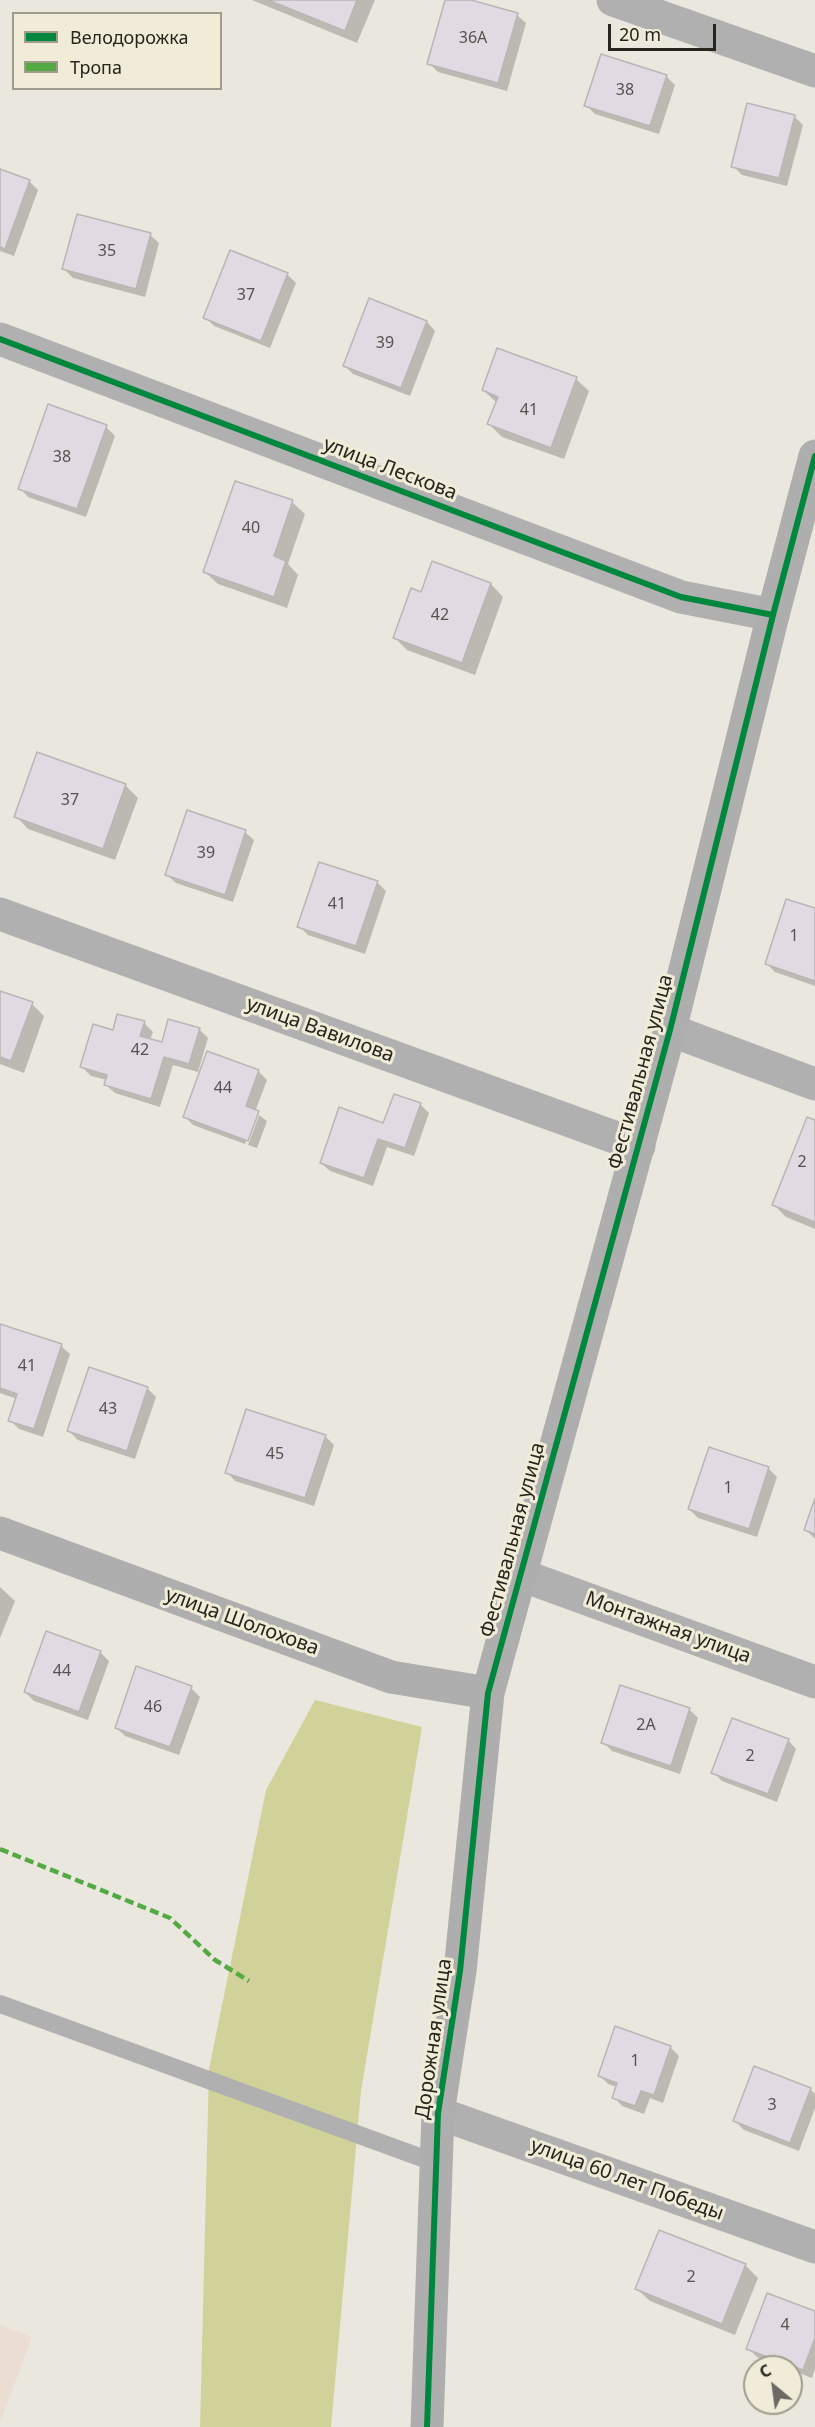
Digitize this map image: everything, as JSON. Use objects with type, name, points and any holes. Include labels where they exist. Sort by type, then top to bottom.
[{"type":"street","points":[[613,0],[815,71]]},
{"type":"street","name":"улица Лескова","points":[[0,339],[681,597],[772,615]]},
{"type":"street","name":"Фестивальная улица","points":[[488,1693],[670,1030],[772,615],[813,470]]},
{"type":"street","name":"улица Вавилова","points":[[0,914],[639,1146]]},
{"type":"street","points":[[670,1030],[815,1084]]},
{"type":"street","name":"улица Шолохова","points":[[0,1533],[391,1677],[488,1693]]},
{"type":"street","name":"Монтажная улица","points":[[521,1575],[815,1682]]},
{"type":"street","name":"Дорожная улица","points":[[428,2427],[438,2113],[460,1971],[488,1693]]},
{"type":"street","name":"улица 60 лет Победы","points":[[438,2113],[815,2247]]},
{"type":"lane","points":[[0,2004],[436,2163]]},
{"type":"shaded area","points":[[0,2325],[32,2337],[0,2423]]},
{"type":"green space","points":[[315,1700],[422,1727],[361,2091],[331,2427],[200,2427],[209,2069],[266,1790]]},
{"type":"building","points":[[268,0],[357,0],[345,31]]},
{"type":"building","points":[[445,0],[471,0],[518,13],[498,83],[427,64]]},
{"type":"building","points":[[601,54],[667,75],[650,126],[584,106]]},
{"type":"building","points":[[747,103],[795,115],[779,178],[731,167]]},
{"type":"building","points":[[0,169],[30,180],[5,249],[0,247]]},
{"type":"building","points":[[77,214],[151,233],[136,289],[62,269]]},
{"type":"building","points":[[230,250],[288,273],[261,341],[203,318]]},
{"type":"building","points":[[369,298],[427,321],[401,388],[343,366]]},
{"type":"building","points":[[497,348],[577,377],[551,448],[487,424],[498,397],[482,390]]},
{"type":"building","points":[[48,404],[107,425],[77,509],[18,489]]},
{"type":"building","points":[[235,481],[293,500],[274,556],[286,561],[274,597],[203,572]]},
{"type":"building","points":[[432,561],[491,583],[462,663],[393,638],[411,588],[421,592]]},
{"type":"building","points":[[37,752],[126,784],[103,849],[14,817]]},
{"type":"building","points":[[187,810],[246,830],[225,895],[165,875]]},
{"type":"building","points":[[319,862],[378,881],[356,946],[297,927]]},
{"type":"building","points":[[786,899],[815,908],[815,981],[765,964]]},
{"type":"building","points":[[0,991],[33,1002],[11,1061],[0,1057]]},
{"type":"building","points":[[117,1014],[145,1021],[140,1036],[162,1042],[168,1019],[200,1028],[189,1064],[164,1057],[151,1099],[104,1085],[107,1075],[80,1067],[93,1024],[113,1030]]},
{"type":"building","points":[[207,1051],[259,1070],[246,1106],[259,1111],[248,1141],[183,1117]]},
{"type":"building","points":[[394,1094],[421,1103],[405,1148],[378,1139],[364,1178],[320,1163],[339,1107],[383,1123]]},
{"type":"building","points":[[807,1117],[815,1120],[815,1222],[772,1205]]},
{"type":"building","points":[[0,1324],[62,1344],[34,1429],[8,1421],[17,1394],[0,1388]]},
{"type":"building","points":[[89,1367],[148,1387],[127,1451],[67,1431]]},
{"type":"building","points":[[246,1409],[326,1435],[305,1498],[225,1473]]},
{"type":"building","points":[[709,1447],[769,1467],[749,1529],[688,1509]]},
{"type":"building","points":[[815,1498],[815,1534],[804,1530]]},
{"type":"building","points":[[46,1631],[101,1651],[79,1712],[24,1692]]},
{"type":"building","points":[[136,1666],[192,1686],[170,1747],[115,1728]]},
{"type":"building","points":[[620,1685],[690,1708],[671,1766],[601,1743]]},
{"type":"building","points":[[732,1718],[789,1739],[768,1794],[711,1773]]},
{"type":"building","points":[[615,2026],[671,2046],[654,2095],[641,2091],[635,2106],[612,2098],[617,2083],[598,2076]]},
{"type":"building","points":[[754,2066],[811,2088],[790,2143],[733,2121]]},
{"type":"building","points":[[659,2230],[746,2264],[722,2324],[635,2289]]},
{"type":"building","points":[[767,2293],[815,2311],[815,2338],[803,2370],[803,2355],[762,2355],[746,2349]]},
{"type":"marked path","points":[[0,1849],[170,1918],[215,1960],[249,1981]]},
{"type":"cycle path","points":[[0,339],[681,597],[773,615]]},
{"type":"cycle path","points":[[427,2427],[438,2113],[460,1971],[488,1693],[670,1030],[815,456]]}]
